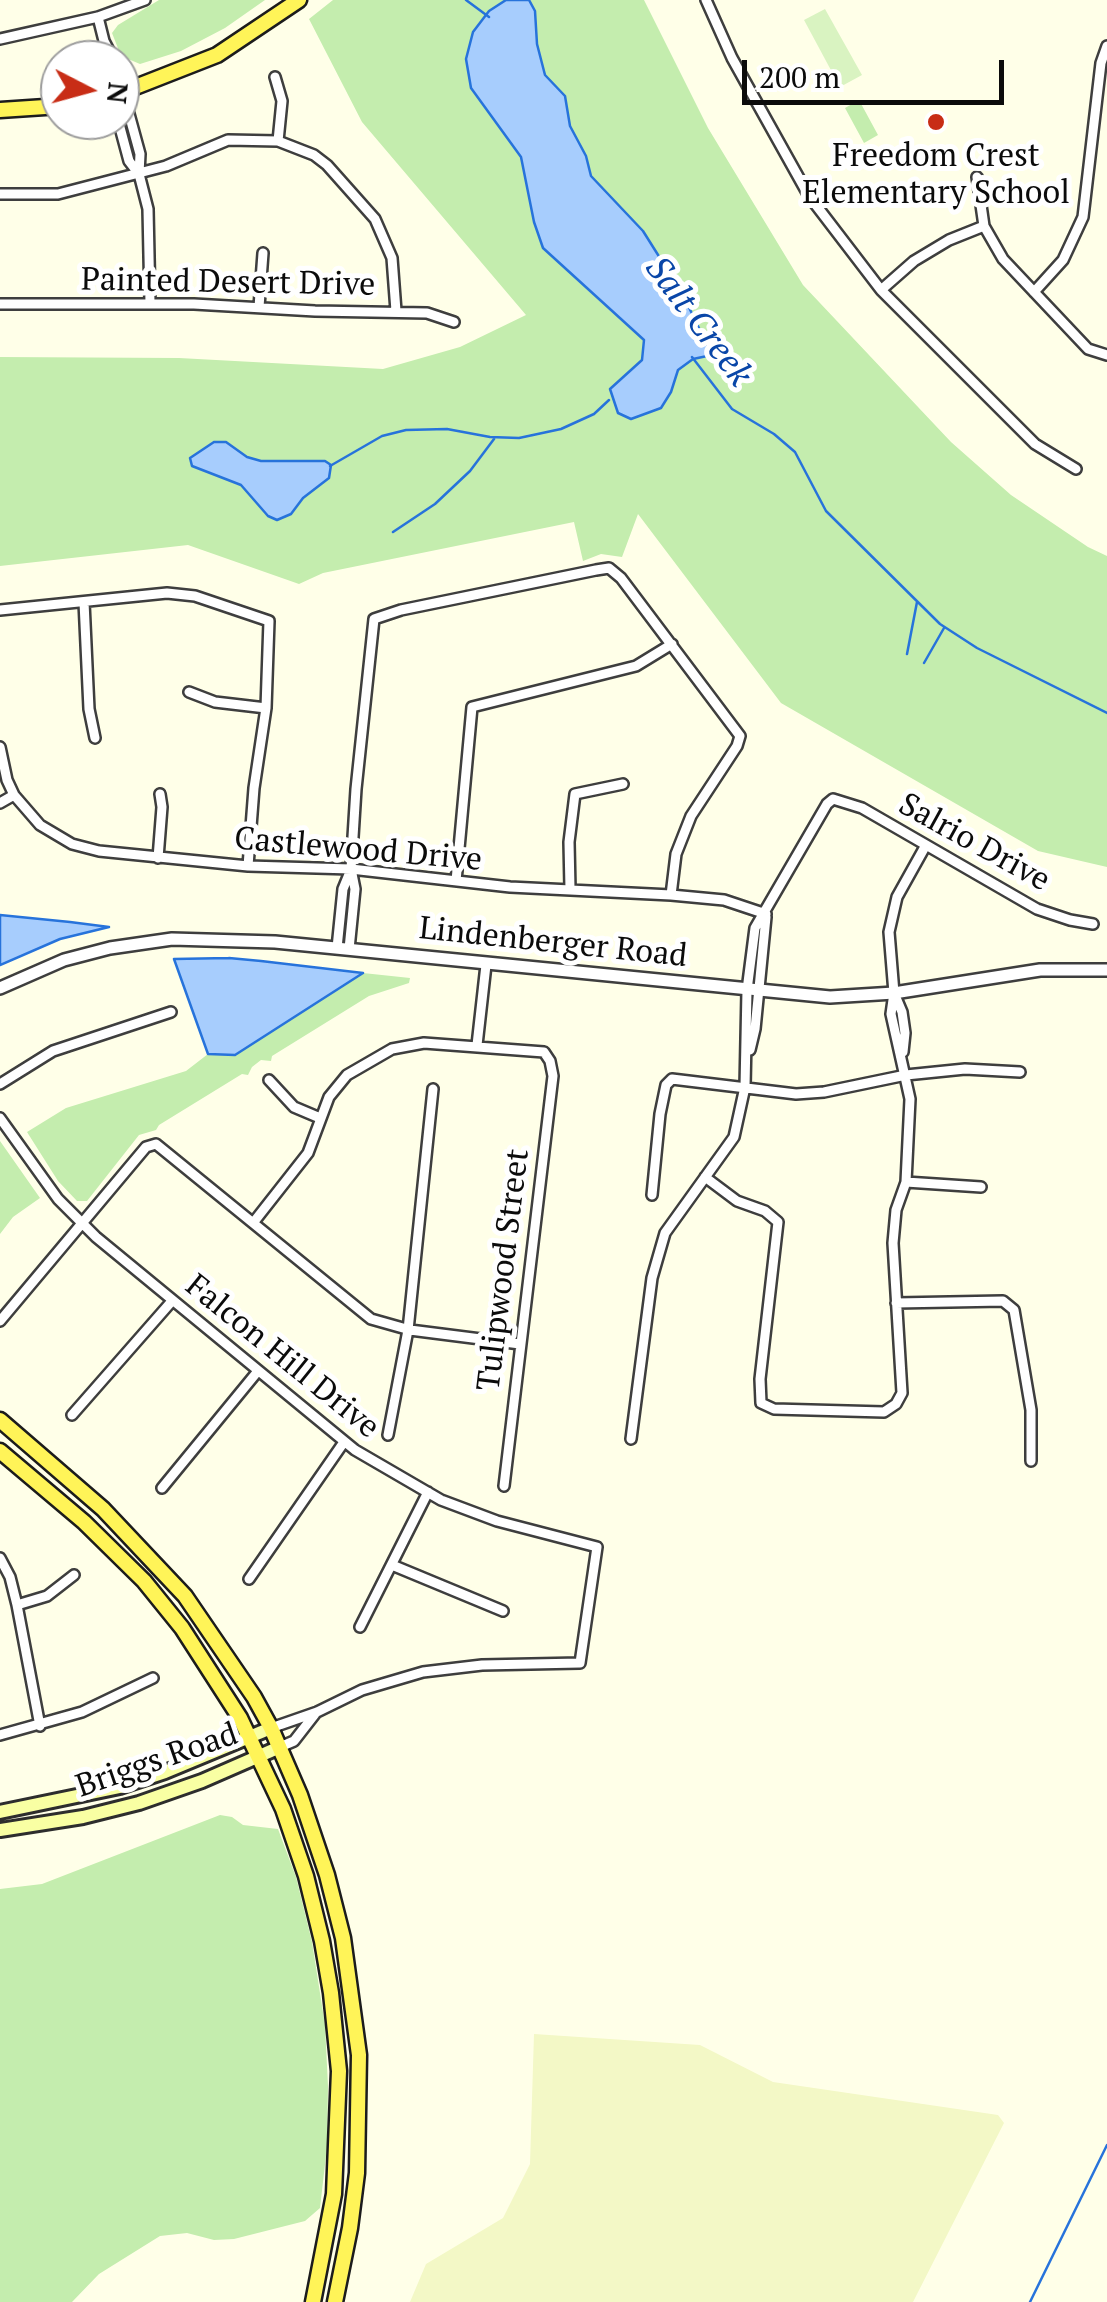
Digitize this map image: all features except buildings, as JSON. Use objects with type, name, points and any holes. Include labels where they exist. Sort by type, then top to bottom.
[{"type":"main road","points":[[140,82],[216,55],[299,0]]},
{"type":"main road","points":[[0,110],[40,107]]},
{"type":"main road","points":[[0,1420],[103,1508],[164,1572],[213,1634],[272,1728],[280,1748],[327,1875],[342,1938],[359,2055],[357,2173],[335,2302]]},
{"type":"main road","points":[[0,1451],[84,1522],[144,1580],[224,1688],[283,1809],[306,1876],[335,2020],[337,2160],[324,2259],[313,2302]]},
{"type":"main road","name":"Briggs Road","points":[[0,1812],[120,1787],[272,1728]]},
{"type":"main road","name":"Briggs Road","points":[[0,1830],[83,1817],[139,1803],[280,1748]]},
{"type":"street","points":[[0,40],[98,17],[145,0]]},
{"type":"street","points":[[706,0],[732,58],[809,196],[882,290],[1034,444],[1076,469]]},
{"type":"street","points":[[98,17],[104,40]]},
{"type":"street","points":[[1034,292],[1062,260],[1083,216],[1101,63],[1107,46]]},
{"type":"street","points":[[275,77],[282,101],[278,140]]},
{"type":"street","points":[[124,140],[129,160],[139,174]]},
{"type":"street","points":[[136,140],[148,209],[150,303]]},
{"type":"street","points":[[0,194],[58,194],[139,174],[228,140],[278,140],[327,166],[375,219],[392,258],[396,312]]},
{"type":"street","points":[[977,177],[984,226],[1003,259],[1088,349],[1107,355]]},
{"type":"street","points":[[882,290],[948,240],[984,226]]},
{"type":"street","points":[[259,307],[263,253]]},
{"type":"street","name":"Painted Desert Drive","points":[[0,304],[150,303],[427,312],[454,322]]},
{"type":"street","points":[[343,949],[355,890],[351,869],[358,762],[374,619],[401,610],[609,568],[621,578],[740,736],[691,816],[676,854],[671,895]]},
{"type":"street","points":[[0,610],[181,594],[255,614],[269,622],[266,708],[248,866]]},
{"type":"street","points":[[84,602],[89,709],[95,738]]},
{"type":"street","points":[[456,881],[472,707],[624,670],[672,644]]},
{"type":"street","points":[[189,692],[215,702],[266,708]]},
{"type":"street","name":"Castlewood Drive","points":[[0,747],[14,795],[40,825],[72,844],[99,851],[248,866],[351,869],[510,888],[724,900],[766,914]]},
{"type":"street","points":[[570,889],[569,842],[575,794],[622,784]]},
{"type":"street","points":[[158,858],[160,794]]},
{"type":"street","points":[[0,803],[14,795]]},
{"type":"street","name":"Salrio Drive","points":[[766,914],[826,804],[833,799],[862,808],[1038,909],[1094,924]]},
{"type":"street","points":[[705,1177],[737,1200],[765,1210],[778,1222],[760,1379],[761,1402],[774,1409],[884,1412],[896,1404],[902,1392],[893,1242],[896,1210],[906,1182],[910,1099],[891,1014],[891,920],[902,886],[926,845]]},
{"type":"street","points":[[631,1440],[652,1278],[665,1234],[734,1138],[756,1029],[752,990],[766,914]]},
{"type":"street","name":"Lindenberger Road","points":[[0,988],[64,960],[172,939],[236,939],[830,997],[894,992],[1040,970],[1107,970]]},
{"type":"street","points":[[253,1223],[308,1153],[329,1097],[347,1075],[392,1049],[424,1043],[477,1044],[486,965]]},
{"type":"street","points":[[0,1084],[53,1051],[171,1012]]},
{"type":"street","name":"Tulipwood Street","points":[[477,1044],[544,1052],[554,1076],[504,1486]]},
{"type":"street","points":[[652,1195],[666,1086],[672,1079],[796,1094],[824,1092],[906,1074],[966,1069],[1020,1072]]},
{"type":"street","points":[[269,1080],[294,1106],[320,1118]]},
{"type":"street","points":[[388,1435],[408,1330],[434,1088]]},
{"type":"street","name":"Falcon Hill Drive","points":[[0,1118],[58,1198],[82,1223],[344,1442],[428,1492],[497,1521],[596,1547],[580,1663]]},
{"type":"street","points":[[0,1321],[146,1147],[156,1144],[352,1306],[383,1324],[520,1344]]},
{"type":"street","points":[[906,1182],[981,1187]]},
{"type":"street","points":[[72,1414],[172,1301]]},
{"type":"street","points":[[896,1303],[1003,1301],[1014,1310],[1031,1410],[1031,1461]]},
{"type":"street","points":[[162,1488],[258,1372]]},
{"type":"street","points":[[250,1579],[344,1442]]},
{"type":"street","points":[[360,1628],[428,1492]]},
{"type":"street","points":[[0,1558],[18,1605],[40,1726]]},
{"type":"street","points":[[392,1565],[503,1610]]},
{"type":"street","points":[[18,1605],[48,1596],[74,1576]]},
{"type":"street","name":"Briggs Road","points":[[272,1728],[362,1690],[444,1668],[580,1663]]},
{"type":"street","points":[[0,1735],[82,1712],[153,1678]]},
{"type":"street","name":"Briggs Road","points":[[280,1748],[294,1741],[316,1712]]},
{"type":"green space","points":[[159,0],[265,0],[225,28],[181,51],[140,64],[140,40],[115,40],[112,33],[118,25]]},
{"type":"green space","points":[[333,0],[644,0],[708,128],[803,285],[951,442],[1011,495],[1107,556],[1107,867],[1038,851],[781,703],[638,514],[622,557],[601,554],[583,561],[574,522],[323,573],[299,584],[188,545],[0,566],[0,357],[179,358],[383,369],[460,347],[526,315],[362,122],[309,19]]},
{"type":"green space","points":[[825,9],[862,75],[840,87],[804,20]]},
{"type":"green space","points":[[859,100],[878,135],[864,143],[845,108]]},
{"type":"green space","points":[[363,973],[410,978],[409,983],[369,996],[272,1056],[271,1061],[261,1060],[248,1075],[242,1074],[156,1130],[139,1135],[87,1201],[77,1201],[58,1181],[27,1132],[66,1108],[186,1071],[208,1054],[235,1055]]},
{"type":"green space","points":[[0,1141],[40,1198],[13,1217],[0,1234]]},
{"type":"green space","points":[[220,1815],[243,1825],[278,1829],[296,1877],[312,1942],[325,2025],[327,2147],[320,2208],[305,2221],[234,2239],[214,2240],[187,2233],[160,2236],[99,2274],[72,2302],[0,2302],[0,1889],[42,1884]]},
{"type":"green space","points":[[534,2034],[700,2045],[773,2082],[998,2115],[1004,2123],[913,2302],[410,2302],[426,2264],[503,2218],[530,2164]]},
{"type":"water","points":[[506,0],[529,0],[535,11],[537,44],[545,75],[565,96],[570,126],[586,156],[591,176],[643,231],[682,293],[712,355],[693,359],[678,370],[661,408],[631,419],[618,413],[610,389],[642,360],[644,340],[543,248],[521,157],[471,88],[466,59],[473,32],[489,11]]},
{"type":"water","points":[[214,442],[226,442],[247,457],[261,461],[325,461],[331,465],[329,478],[303,498],[291,514],[277,520],[268,516],[241,485],[192,466],[190,458]]},
{"type":"water","points":[[0,915],[109,927],[60,939],[0,965]]},
{"type":"water","points":[[229,958],[363,973],[235,1055],[208,1054],[174,959]]},
{"type":"waterway","name":"Salt Creek","points":[[466,0],[489,17]]},
{"type":"waterway","name":"Salt Creek","points":[[692,357],[732,409],[774,434],[795,452],[826,511],[940,624],[977,648],[1107,713]]},
{"type":"waterway","points":[[330,466],[382,436],[406,430],[447,429],[519,438],[561,429],[594,414],[609,400]]},
{"type":"waterway","points":[[393,532],[435,504],[470,471],[494,439]]},
{"type":"waterway","points":[[907,654],[917,602]]},
{"type":"waterway","points":[[924,663],[944,628]]},
{"type":"waterway","name":"Salt Creek","points":[[1030,2302],[1107,2145]]},
{"type":"place","name":"Freedom Crest Elementary School","points":[[936,122]]}]
